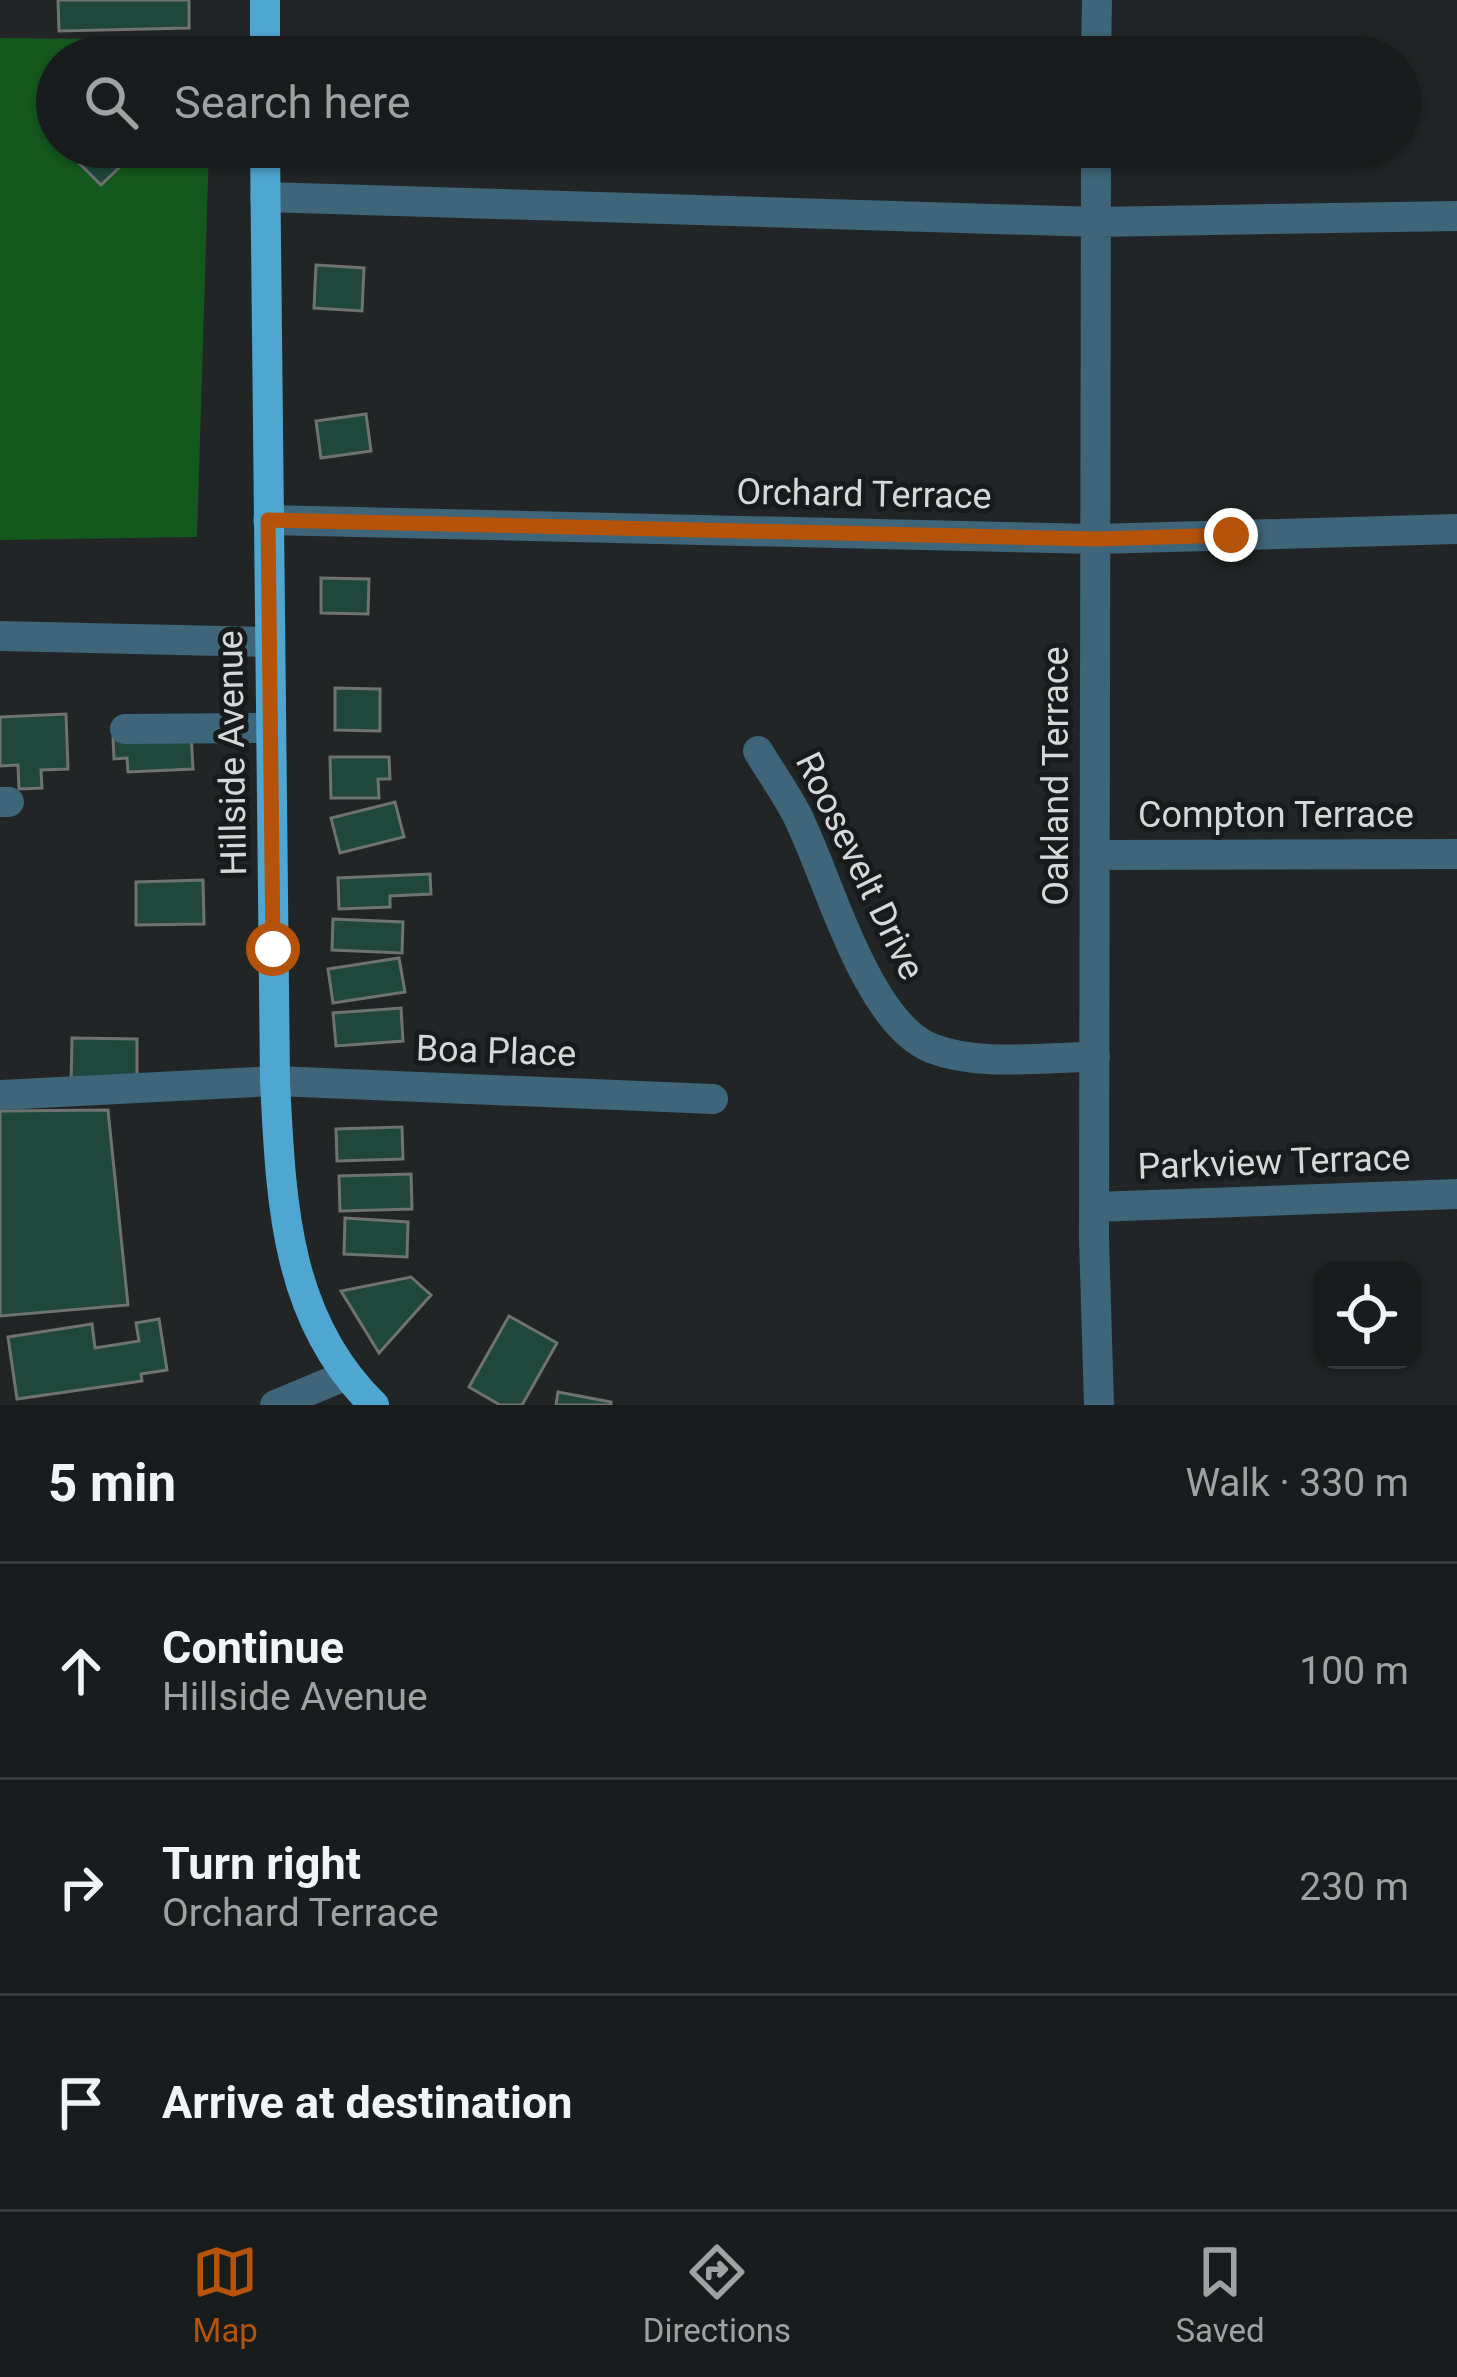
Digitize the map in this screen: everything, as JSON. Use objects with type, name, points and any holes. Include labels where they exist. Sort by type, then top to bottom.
[{"type":"main road","points":[[266,0],[266,36]]},
{"type":"main road","name":"Hillside Avenue","points":[[266,168],[275,1081],[283,1209],[309,1311],[347,1375],[374,1405]]},
{"type":"street","points":[[1096,0],[1096,36]]},
{"type":"street","name":"Oakland Terrace","points":[[1096,168],[1099,1405]]},
{"type":"street","points":[[266,197],[1096,222],[1457,216]]},
{"type":"street","name":"Orchard Terrace","points":[[268,520],[1096,539],[1457,529]]},
{"type":"street","points":[[0,636],[269,642]]},
{"type":"street","points":[[125,729],[270,728]]},
{"type":"street","name":"Roosevelt Drive","points":[[758,751],[796,814],[874,993],[899,1024],[928,1047],[969,1057],[1095,1057]]},
{"type":"street","name":"Compton Terrace","points":[[1095,855],[1457,854]]},
{"type":"street","name":"Boa Place","points":[[0,1095],[275,1081],[713,1099]]},
{"type":"street","name":"Parkview Terrace","points":[[1095,1207],[1457,1194]]},
{"type":"street","points":[[275,1405],[347,1375]]},
{"type":"green space","points":[[0,38],[36,38],[36,168],[208,168],[197,537],[0,540]]},
{"type":"building","points":[[58,0],[189,0],[189,28],[59,31]]},
{"type":"building","points":[[84,168],[119,168],[101,185]]},
{"type":"building","points":[[316,265],[364,268],[362,311],[314,308]]},
{"type":"building","points":[[366,414],[371,451],[321,458],[316,421]]},
{"type":"building","points":[[321,578],[369,579],[368,614],[321,613]]},
{"type":"building","points":[[335,688],[380,689],[380,731],[335,730]]},
{"type":"building","points":[[66,714],[68,769],[41,770],[42,788],[19,789],[18,765],[0,766],[0,717]]},
{"type":"building","points":[[191,734],[193,769],[128,772],[127,758],[114,759],[113,738]]},
{"type":"building","points":[[330,757],[389,757],[390,779],[378,779],[379,798],[331,798]]},
{"type":"building","points":[[395,802],[404,837],[340,853],[331,818]]},
{"type":"building","points":[[430,874],[431,894],[390,896],[390,907],[339,909],[338,878]]},
{"type":"building","points":[[203,880],[204,924],[136,925],[136,882]]},
{"type":"building","points":[[333,919],[403,922],[402,953],[332,950]]},
{"type":"building","points":[[399,958],[405,992],[333,1003],[328,969]]},
{"type":"building","points":[[401,1008],[403,1041],[336,1046],[333,1013]]},
{"type":"building","points":[[72,1038],[137,1039],[137,1085],[71,1084]]},
{"type":"building","points":[[108,1110],[128,1305],[0,1316],[0,1111]]},
{"type":"building","points":[[402,1127],[403,1159],[337,1161],[336,1129]]},
{"type":"building","points":[[411,1174],[412,1209],[340,1211],[339,1176]]},
{"type":"building","points":[[345,1218],[408,1222],[407,1257],[344,1254]]},
{"type":"building","points":[[411,1277],[431,1295],[379,1353],[341,1291]]},
{"type":"building","points":[[509,1316],[557,1343],[522,1405],[500,1405],[469,1387]]},
{"type":"building","points":[[159,1319],[167,1370],[141,1374],[142,1381],[17,1399],[8,1337],[92,1324],[95,1348],[139,1341],[136,1323]]},
{"type":"building","points":[[558,1392],[611,1402],[611,1405],[556,1405]]},
{"type":"route","points":[[273,949],[268,520],[1096,539],[1231,535]]}]
